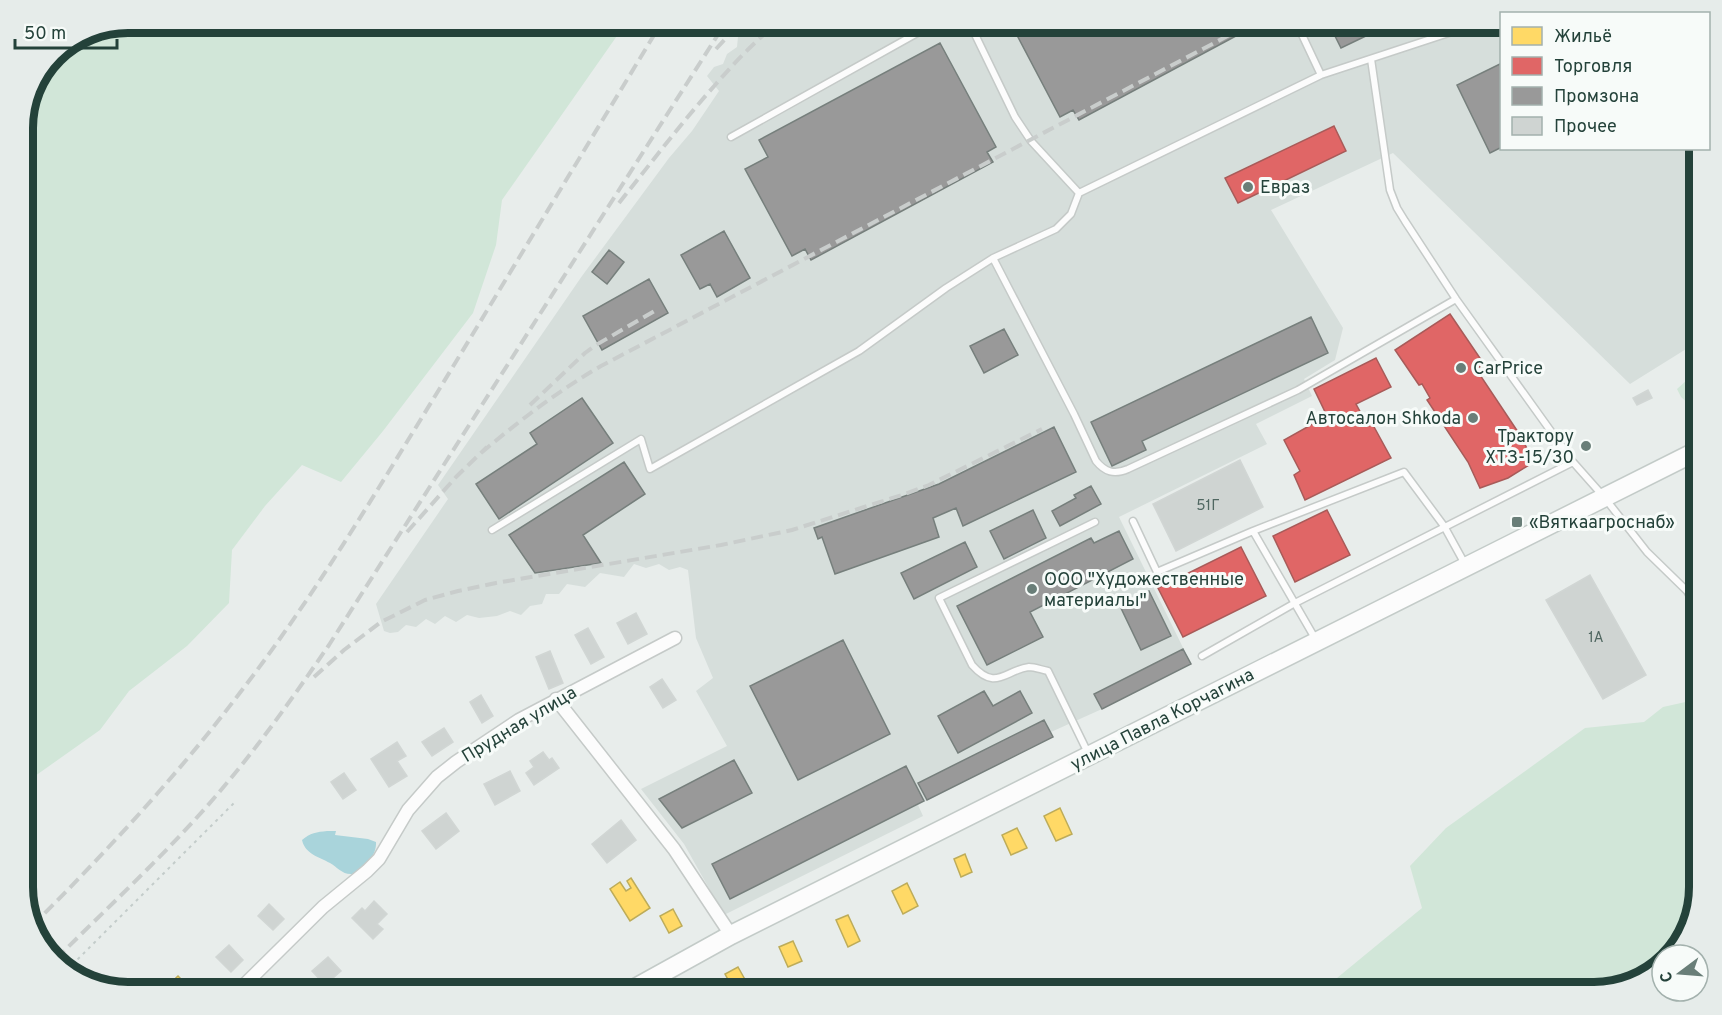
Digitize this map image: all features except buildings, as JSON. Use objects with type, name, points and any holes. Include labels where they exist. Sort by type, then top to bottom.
[{"type":"main road","name":"улица Павла Корчагина","points":[[648,982],[731,935],[1689,454]]},
{"type":"street","name":"Прудная улица","points":[[248,982],[323,907],[379,859],[408,810],[437,777],[500,732],[556,699],[675,638]]},
{"type":"street","points":[[556,699],[674,849],[731,935]]},
{"type":"lane","points":[[731,137],[917,33]]},
{"type":"lane","points":[[974,33],[1015,117],[1031,141],[1079,193]]},
{"type":"lane","points":[[1301,33],[1321,75]]},
{"type":"lane","points":[[492,530],[641,439],[650,469],[859,351],[936,295],[993,258],[1056,229],[1071,214],[1079,193],[1321,75],[1449,33]]},
{"type":"lane","points":[[1371,59],[1390,190],[1405,221],[1456,298],[1573,462],[1647,552],[1689,594]]},
{"type":"lane","points":[[993,258],[1096,460],[1101,467],[1112,472],[1128,469],[1299,390],[1456,298]]},
{"type":"lane","points":[[1202,656],[1295,603],[1573,462]]},
{"type":"lane","points":[[1133,521],[1157,572],[1253,531],[1404,472],[1444,526],[1467,566]]},
{"type":"lane","points":[[1089,755],[1048,671],[1029,667],[994,678],[981,673],[972,665],[939,598],[1095,522]]},
{"type":"lane","points":[[1253,531],[1317,641]]},
{"type":"path","points":[[72,964],[234,803]]},
{"type":"shaded area","points":[[735,33],[1500,33],[1500,150],[1689,150],[1689,347],[1630,384],[1393,153],[1271,210],[1343,328],[1335,360],[1304,379],[1312,396],[1256,424],[1267,444],[1119,517],[1191,664],[1051,732],[1053,737],[918,805],[923,816],[724,915],[684,844],[641,789],[727,746],[696,691],[713,678],[696,638],[688,570],[680,567],[669,570],[659,564],[646,568],[634,564],[624,577],[600,573],[585,587],[567,584],[559,594],[546,594],[542,604],[530,606],[521,615],[510,611],[497,616],[479,618],[467,615],[456,622],[445,616],[435,624],[426,619],[416,627],[406,625],[398,632],[390,633],[384,631],[376,604],[448,499],[438,485],[582,276],[669,158],[692,131],[719,91],[707,76],[714,67],[723,64],[727,54],[737,47],[738,37]]},
{"type":"green space","points":[[128,33],[619,33],[502,200],[496,245],[473,313],[341,482],[302,465],[265,506],[232,550],[229,603],[187,646],[129,691],[100,730],[33,777],[33,122],[36,103],[53,70],[80,46],[97,38]]},
{"type":"green space","points":[[1689,379],[1689,404],[1681,397],[1677,389]]},
{"type":"green space","points":[[1689,701],[1688,899],[1682,923],[1670,943],[1650,943],[1650,963],[1619,979],[1594,982],[1332,982],[1422,908],[1410,866],[1446,828],[1585,728],[1644,722],[1663,707]]},
{"type":"water","points":[[336,831],[335,835],[376,842],[369,862],[357,873],[349,874],[306,849],[302,840],[314,833]]},
{"type":"railway","points":[[39,919],[165,784],[215,725],[293,620],[344,544],[655,33]]},
{"type":"railway","points":[[61,954],[146,871],[211,802],[294,696],[329,645],[719,33]]},
{"type":"railway","points":[[716,49],[731,33]]},
{"type":"railway","points":[[619,203],[723,76],[766,33]]},
{"type":"railway","points":[[481,453],[539,407],[601,366],[1233,33]]},
{"type":"railway","points":[[530,405],[585,353],[658,309]]},
{"type":"railway","points":[[314,677],[344,650],[381,622],[425,600],[496,583],[721,545],[792,530],[929,485],[1042,429]]},
{"type":"railway","points":[[407,532],[456,477],[487,447]]},
{"type":"place","name":"Евраз","points":[[1248,187]]},
{"type":"place","name":"CarPrice","points":[[1461,368]]},
{"type":"place","name":"Автосалон Shkoda","points":[[1473,418]]},
{"type":"place","name":"Трактору ХТЗ-15/30","points":[[1586,446]]},
{"type":"place","name":"«Вяткаагроснаб»","points":[[1517,522]]},
{"type":"place","name":"ООО \"Художественные материалы\"","points":[[1032,589]]}]
